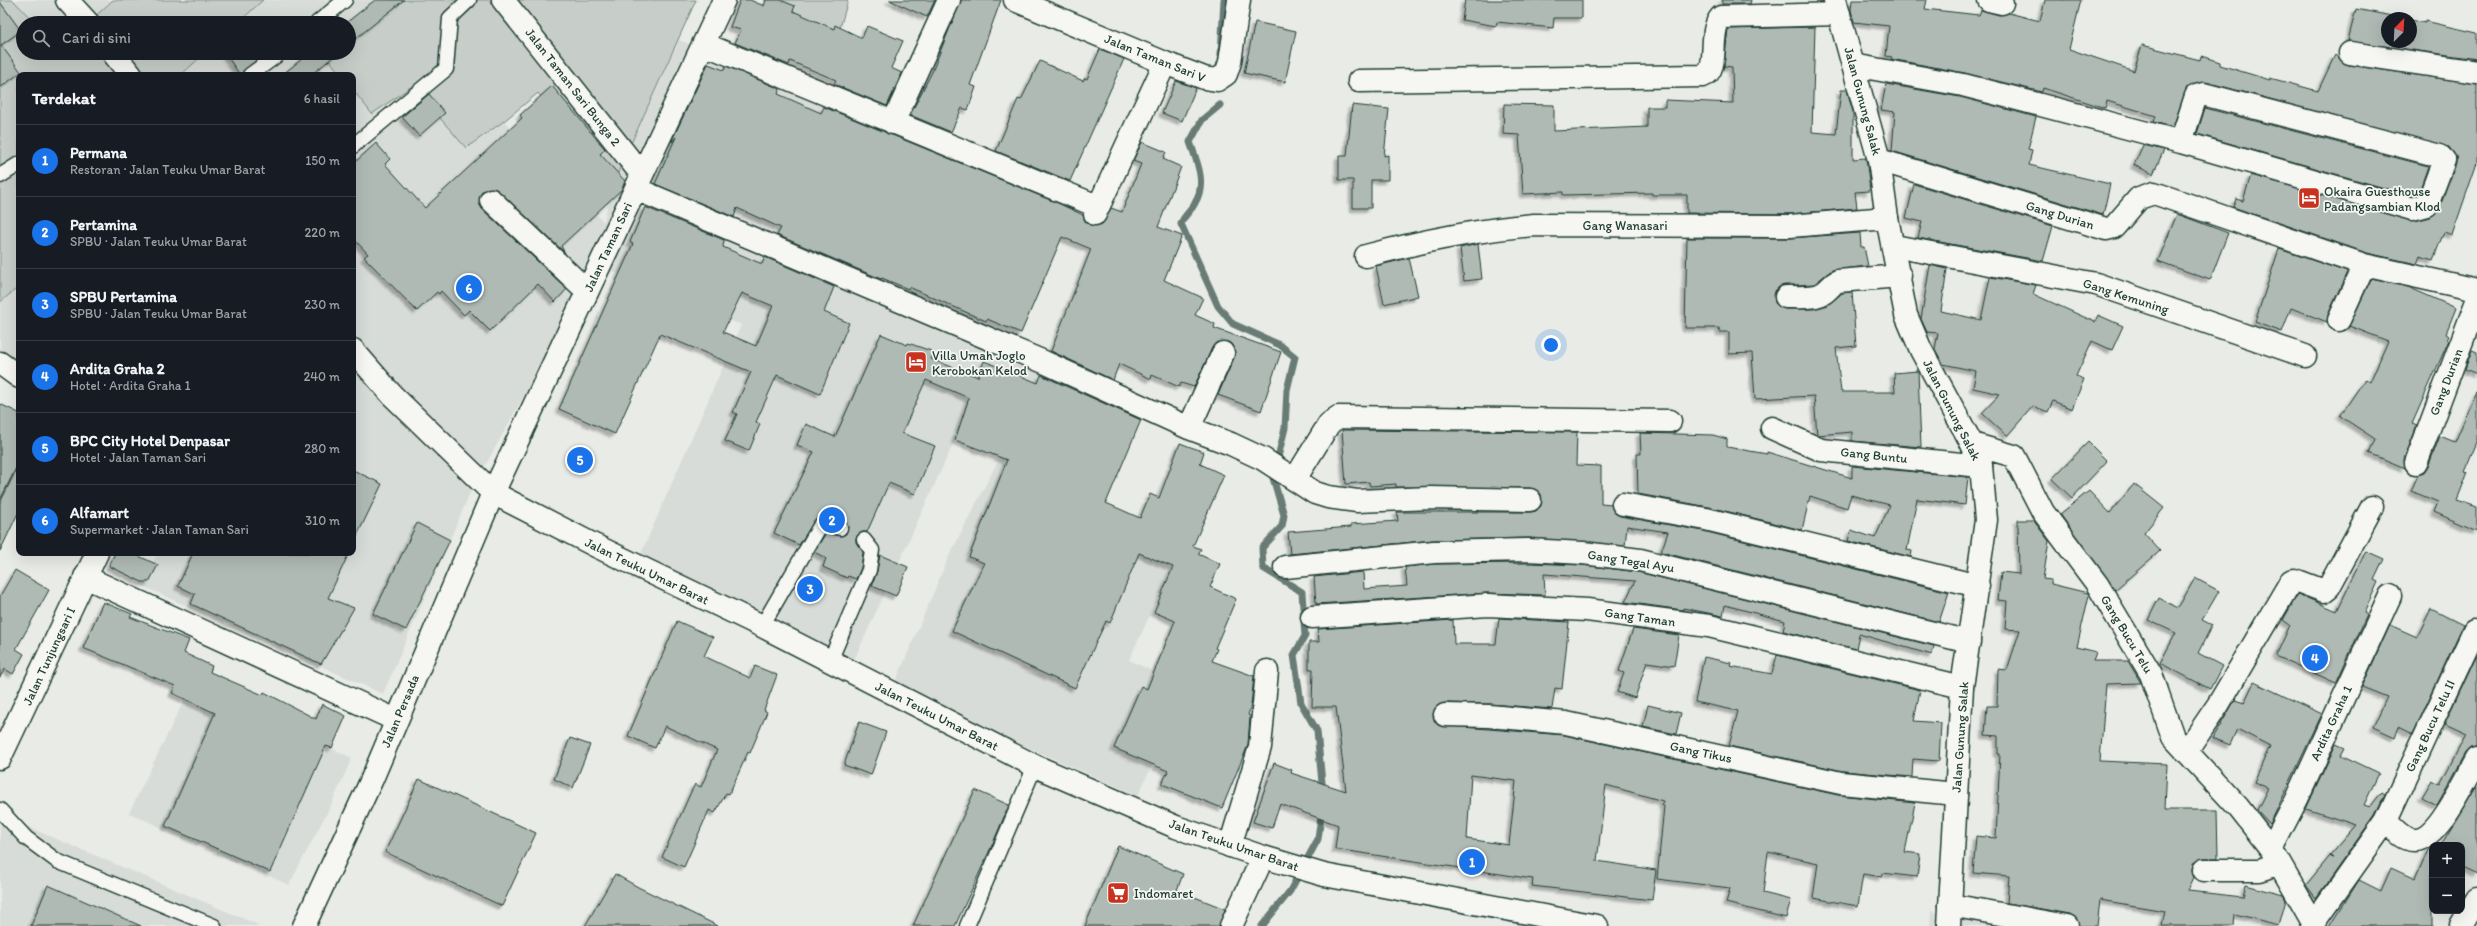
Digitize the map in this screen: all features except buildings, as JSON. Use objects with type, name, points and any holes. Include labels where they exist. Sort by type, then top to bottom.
[{"type":"street","points":[[67,0],[82,16]]},
{"type":"street","name":"Jalan Taman Sari Bunga 2","points":[[503,0],[639,182]]},
{"type":"street","name":"Jalan Taman Sari","points":[[492,493],[724,0]]},
{"type":"street","points":[[893,123],[948,0]]},
{"type":"street","name":"Jalan Taman Sari V","points":[[1015,0],[1165,63],[1204,78],[1217,80],[1226,74],[1230,62],[1238,0]]},
{"type":"street","points":[[1359,81],[1703,76],[1708,73],[1712,67],[1714,29],[1721,17],[1837,7]]},
{"type":"street","name":"Jalan Gunung Salak","points":[[1837,7],[1879,160],[1887,218],[1900,276],[1906,315],[1921,350],[1972,444],[1981,466],[1986,520],[1978,586],[1962,687],[1950,916]]},
{"type":"street","points":[[704,44],[1096,210],[1165,63]]},
{"type":"street","points":[[2350,53],[2477,72]]},
{"type":"street","points":[[119,60],[129,72]]},
{"type":"street","points":[[1853,65],[1963,85],[2181,142],[2412,209],[2427,205],[2444,160],[2440,156],[2203,94],[2196,96],[2181,142]]},
{"type":"street","name":"Gang Durian","points":[[1879,160],[2106,229],[2114,227],[2139,198],[2154,193],[2364,265],[2477,290]]},
{"type":"street","points":[[639,182],[1189,428],[1263,459],[1315,493],[1340,500],[1431,498],[1530,500]]},
{"type":"street","points":[[491,200],[588,291]]},
{"type":"street","name":"Gang Wanasari","points":[[1366,256],[1428,239],[1495,228],[1534,225],[1790,226],[1887,218]]},
{"type":"street","name":"Gang Kemuning","points":[[1894,246],[2096,284],[2305,356]]},
{"type":"street","points":[[2339,320],[2364,265]]},
{"type":"street","points":[[1786,298],[1814,296],[1825,292],[1830,285],[1838,282],[1900,276]]},
{"type":"street","name":"Gang Durian","points":[[2416,463],[2477,301]]},
{"type":"street","name":"Jalan Teuku Umar Barat","points":[[356,353],[392,395],[492,493],[594,545],[762,626],[1036,766],[1176,827],[1230,846],[1324,874],[1598,926]]},
{"type":"street","points":[[1189,428],[1223,353]]},
{"type":"street","points":[[0,363],[16,375]]},
{"type":"street","points":[[1291,476],[1329,424],[1338,417],[1670,421]]},
{"type":"street","name":"Gang Buntu","points":[[1772,428],[1820,450],[1981,466]]},
{"type":"street","name":"Gang Bucu Telu","points":[[1972,444],[2014,456],[2043,512],[2096,584],[2152,674],[2161,707],[2174,737],[2186,752],[2238,807],[2275,856],[2314,925]]},
{"type":"street","name":"Jalan Persada","points":[[304,926],[372,779],[492,493]]},
{"type":"street","points":[[1623,504],[1706,519],[1978,586]]},
{"type":"street","points":[[2186,752],[2218,704],[2291,581],[2295,580],[2324,591],[2329,587],[2372,507]]},
{"type":"street","name":"Gang Tegal Ayu","points":[[1285,567],[1434,552],[1528,550],[1583,553],[1648,562],[1969,642]]},
{"type":"street","name":"Jalan Tunjungsari I","points":[[0,758],[96,556]]},
{"type":"street","points":[[85,577],[396,720]]},
{"type":"street","name":"Ardita Graha 1","points":[[2275,856],[2297,799],[2390,596]]},
{"type":"street","name":"Gang Taman","points":[[1312,618],[1488,605],[1587,610],[1709,626],[1962,687]]},
{"type":"street","name":"Gang Bucu Telu II","points":[[2314,925],[2386,821],[2474,631]]},
{"type":"street","points":[[1230,846],[1260,747],[1266,671]]},
{"type":"street","name":"Gang Tikus","points":[[1446,715],[1489,716],[1566,723],[1841,783],[1956,794]]},
{"type":"street","points":[[2386,821],[2403,836],[2414,840],[2422,838],[2434,830],[2454,801],[2477,759]]},
{"type":"street","points":[[2204,870],[2260,870],[2275,856]]},
{"type":"street","points":[[1231,926],[1269,858]]},
{"type":"street","points":[[2461,926],[2477,899]]},
{"type":"street","points":[[1950,916],[2067,926]]},
{"type":"lane","points":[[326,16],[345,0]]},
{"type":"lane","points":[[356,144],[446,69],[450,18],[470,0]]},
{"type":"lane","points":[[254,72],[270,60]]},
{"type":"lane","points":[[0,176],[16,166]]},
{"type":"lane","points":[[762,626],[820,526],[827,524],[840,528]]},
{"type":"lane","points":[[830,661],[870,570],[872,550],[864,540]]},
{"type":"lane","points":[[967,926],[1036,766]]},
{"type":"lane","points":[[0,810],[26,838],[57,861],[214,926]]},
{"type":"shaded area","points":[[0,0],[13,0],[28,16],[16,16],[16,60],[197,60],[184,72],[16,72],[16,289],[0,302]]},
{"type":"shaded area","points":[[13,0],[113,0],[96,16],[28,16]]},
{"type":"shaded area","points":[[113,0],[263,0],[246,16],[96,16]]},
{"type":"shaded area","points":[[263,0],[390,0],[356,19],[356,16],[246,16]]},
{"type":"shaded area","points":[[390,0],[696,0],[610,190],[538,93],[504,121],[466,148],[412,86],[372,114],[356,94],[356,72],[339,72],[329,60],[356,60],[356,26]]},
{"type":"shaded area","points":[[764,0],[848,0],[838,35]]},
{"type":"shaded area","points":[[679,40],[1078,193],[1008,352],[1136,408],[1053,604],[1138,523],[1184,542],[1129,660],[1187,687],[1138,796],[893,688],[948,558],[1000,457],[955,440],[850,669],[712,601],[630,579],[741,325],[597,265],[470,493],[383,694],[140,585],[156,556],[356,556],[356,94],[372,113],[412,86],[466,148],[504,121],[604,222],[610,190]]},
{"type":"shaded area","points":[[197,60],[329,60],[339,72],[184,72]]},
{"type":"shaded area","points":[[16,289],[16,379],[0,365],[0,302]]},
{"type":"shaded area","points":[[192,684],[352,758],[331,805],[289,885],[129,813]]},
{"type":"shaded area","points":[[0,815],[261,926],[0,926]]},
{"type":"shaded area","points":[[1931,911],[1998,926],[1930,926]]},
{"type":"waterway","points":[[1221,54],[1224,0]]},
{"type":"waterway","points":[[1220,105],[1202,120],[1190,142],[1200,172],[1201,180],[1199,195],[1181,224],[1218,306],[1233,324],[1280,345],[1295,357],[1287,390],[1285,428],[1273,478],[1284,515],[1282,526],[1262,548],[1263,568],[1302,592],[1305,636],[1294,655],[1301,703],[1317,731],[1323,793]]},
{"type":"waterway","points":[[1262,926],[1290,891],[1318,839],[1322,809]]},
{"type":"place","name":"Okaira Guesthouse Padangsambian Klod","points":[[2309,198]]},
{"type":"place","name":"Alfamart","points":[[469,288]]},
{"type":"place","name":"Villa Umah Joglo Kerobokan Kelod","points":[[916,362]]},
{"type":"place","name":"BPC City Hotel Denpasar","points":[[580,460]]},
{"type":"place","name":"Pertamina","points":[[832,520]]},
{"type":"place","name":"SPBU Pertamina","points":[[810,589]]},
{"type":"place","name":"Ardita Graha 2","points":[[2315,658]]},
{"type":"place","name":"Permana","points":[[1472,862]]},
{"type":"place","name":"Indomaret","points":[[1118,893]]}]
